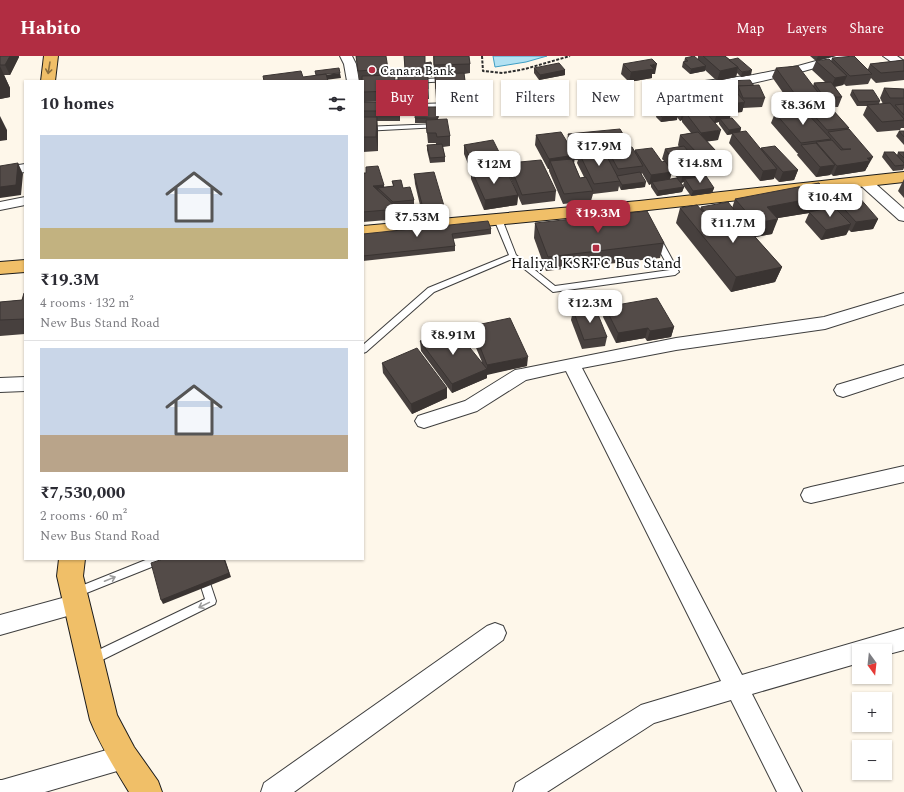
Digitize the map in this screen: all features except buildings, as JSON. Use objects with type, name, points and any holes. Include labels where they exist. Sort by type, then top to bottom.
[{"type":"main road","points":[[48,80],[51,56]]},
{"type":"main road","points":[[364,232],[498,219],[641,209],[904,177]]},
{"type":"main road","points":[[0,268],[24,266]]},
{"type":"main road","points":[[72,560],[70,576],[104,720],[124,757],[147,792]]},
{"type":"street","points":[[346,56],[350,64],[353,80]]},
{"type":"street","points":[[738,81],[800,69],[846,56]]},
{"type":"street","points":[[889,56],[904,66]]},
{"type":"street","points":[[0,172],[24,168]]},
{"type":"street","points":[[864,181],[904,217]]},
{"type":"street","points":[[0,206],[24,201]]},
{"type":"street","points":[[424,421],[471,406],[521,376],[571,364],[676,344],[825,322],[904,298]]},
{"type":"street","points":[[571,364],[790,792]]},
{"type":"street","points":[[843,390],[904,371]]},
{"type":"street","points":[[0,385],[24,384]]},
{"type":"street","points":[[812,495],[904,474]]},
{"type":"street","points":[[0,625],[75,599]]},
{"type":"street","points":[[273,792],[495,633]]},
{"type":"street","points":[[887,644],[904,639]]},
{"type":"street","points":[[525,792],[649,713],[852,654]]},
{"type":"street","points":[[2,792],[124,757]]},
{"type":"lane","points":[[364,84],[454,79]]},
{"type":"lane","points":[[364,129],[444,126]]},
{"type":"lane","points":[[498,219],[512,256],[553,289],[675,272],[654,232]]},
{"type":"lane","points":[[364,349],[431,290],[512,256]]},
{"type":"lane","points":[[75,599],[158,560]]},
{"type":"lane","points":[[90,660],[211,601],[197,560]]},
{"type":"path","points":[[482,56],[483,71],[503,73],[525,69],[570,56]]},
{"type":"water","points":[[493,56],[547,56],[526,62],[495,67]]},
{"type":"place","name":"Canara Bank","points":[[372,70]]},
{"type":"place","name":"Haliyal KSRTC Bus Stand","points":[[596,248]]}]
